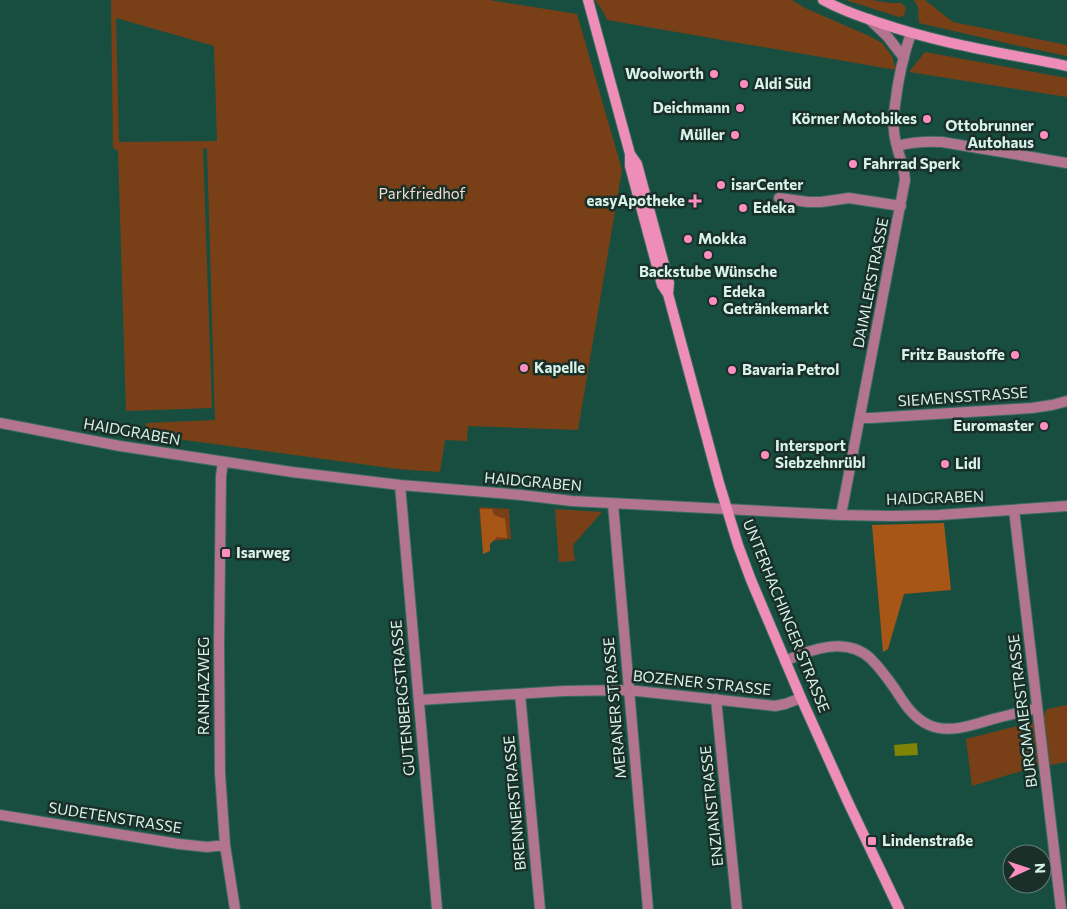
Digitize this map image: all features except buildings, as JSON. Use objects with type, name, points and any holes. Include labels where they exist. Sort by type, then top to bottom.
[{"type":"main road","name":"UNTERHACHINGER STRASSE","points":[[588,0],[630,154],[636,164],[644,190],[669,283],[668,294],[738,545],[801,698],[899,909]]},
{"type":"main road","points":[[823,0],[869,19],[911,33],[1067,66]]},
{"type":"street","points":[[869,19],[888,36],[904,58]]},
{"type":"street","name":"DAIMLERSTRASSE","points":[[841,515],[906,180],[894,131],[894,119],[898,85],[911,33]]},
{"type":"street","points":[[897,146],[912,142],[942,142],[1067,162]]},
{"type":"street","points":[[779,198],[821,202],[849,198],[901,206]]},
{"type":"street","name":"SIEMENSSTRASSE","points":[[860,418],[1032,408],[1067,401]]},
{"type":"street","name":"HAIDGRABEN","points":[[0,423],[120,446],[223,462],[400,485],[572,501],[891,516],[939,515],[1067,506]]},
{"type":"street","name":"RANHAZWEG","points":[[223,462],[221,476],[219,714],[221,795],[225,845],[234,909]]},
{"type":"street","name":"GUTENBERGSTRASSE","points":[[400,485],[437,909]]},
{"type":"street","name":"MERANER STRASSE","points":[[613,504],[648,909]]},
{"type":"street","name":"BURGMAIERSTRASSE","points":[[1014,510],[1062,909]]},
{"type":"street","points":[[785,661],[808,651],[826,647],[842,646],[860,652],[871,658],[917,718],[930,725],[944,728],[965,727],[1037,708]]},
{"type":"street","name":"BOZENER STRASSE","points":[[419,700],[628,690],[775,706],[801,698]]},
{"type":"street","name":"BRENNERSTRASSE","points":[[520,694],[540,909]]},
{"type":"street","name":"ENZIANSTRASSE","points":[[716,699],[737,909]]},
{"type":"street","name":"SUDETENSTRASSE","points":[[0,816],[179,844],[206,847],[225,845]]},
{"type":"green space","name":"Parkfriedhof","points":[[111,0],[489,0],[577,14],[622,170],[578,430],[468,426],[467,441],[445,440],[440,472],[397,469],[133,433],[133,431],[146,430],[146,423],[215,420],[207,149],[203,148],[212,408],[126,411],[118,151],[113,148]],"holes":[[[116,18],[214,46],[217,141],[119,142]]]},
{"type":"green space","points":[[595,0],[792,0],[805,8],[882,43],[892,56],[896,70],[607,20]]},
{"type":"green space","points":[[846,0],[901,3],[906,8],[904,16],[899,17]]},
{"type":"green space","points":[[914,0],[925,0],[953,22],[1067,45],[1067,56],[919,23],[918,7]]},
{"type":"green space","points":[[925,52],[1067,78],[1067,97],[909,72]]},
{"type":"green space","points":[[479,507],[509,509],[511,539],[482,542]]},
{"type":"green space","points":[[555,509],[602,512],[573,545],[575,561],[559,562]]},
{"type":"green space","points":[[1067,705],[1067,762],[1050,765],[1043,717],[1047,709]]},
{"type":"green space","points":[[1033,722],[1038,766],[972,786],[966,739]]},
{"type":"shaded area","points":[[480,509],[492,509],[494,515],[505,519],[507,538],[497,537],[490,544],[490,551],[483,554]]},
{"type":"shaded area","points":[[944,523],[951,590],[904,594],[888,649],[883,652],[872,525]]},
{"type":"shaded area","points":[[917,743],[918,755],[895,756],[894,745]]},
{"type":"place","name":"Woolworth","points":[[714,74]]},
{"type":"place","name":"Aldi Süd","points":[[744,84]]},
{"type":"place","name":"Deichmann","points":[[740,108]]},
{"type":"place","name":"Körner Motobikes","points":[[927,119]]},
{"type":"place","name":"Müller","points":[[735,135]]},
{"type":"place","name":"Ottobrunner Autohaus","points":[[1044,135]]},
{"type":"place","name":"Fahrrad Sperk","points":[[853,164]]},
{"type":"place","name":"isarCenter","points":[[721,185]]},
{"type":"place","name":"easyApotheke","points":[[695,201]]},
{"type":"place","name":"Edeka","points":[[743,208]]},
{"type":"place","name":"Mokka","points":[[688,239]]},
{"type":"place","name":"Backstube Wünsche","points":[[708,255]]},
{"type":"place","name":"Edeka Getränkemarkt","points":[[713,301]]},
{"type":"place","name":"Fritz Baustoffe","points":[[1015,355]]},
{"type":"place","name":"Kapelle","points":[[524,368]]},
{"type":"place","name":"Bavaria Petrol","points":[[732,370]]},
{"type":"place","name":"Euromaster","points":[[1044,426]]},
{"type":"place","name":"Intersport Siebzehnrübl","points":[[765,455]]},
{"type":"place","name":"Lidl","points":[[945,464]]},
{"type":"place","name":"Isarweg","points":[[226,553]]},
{"type":"place","name":"Lindenstraße","points":[[872,841]]}]
